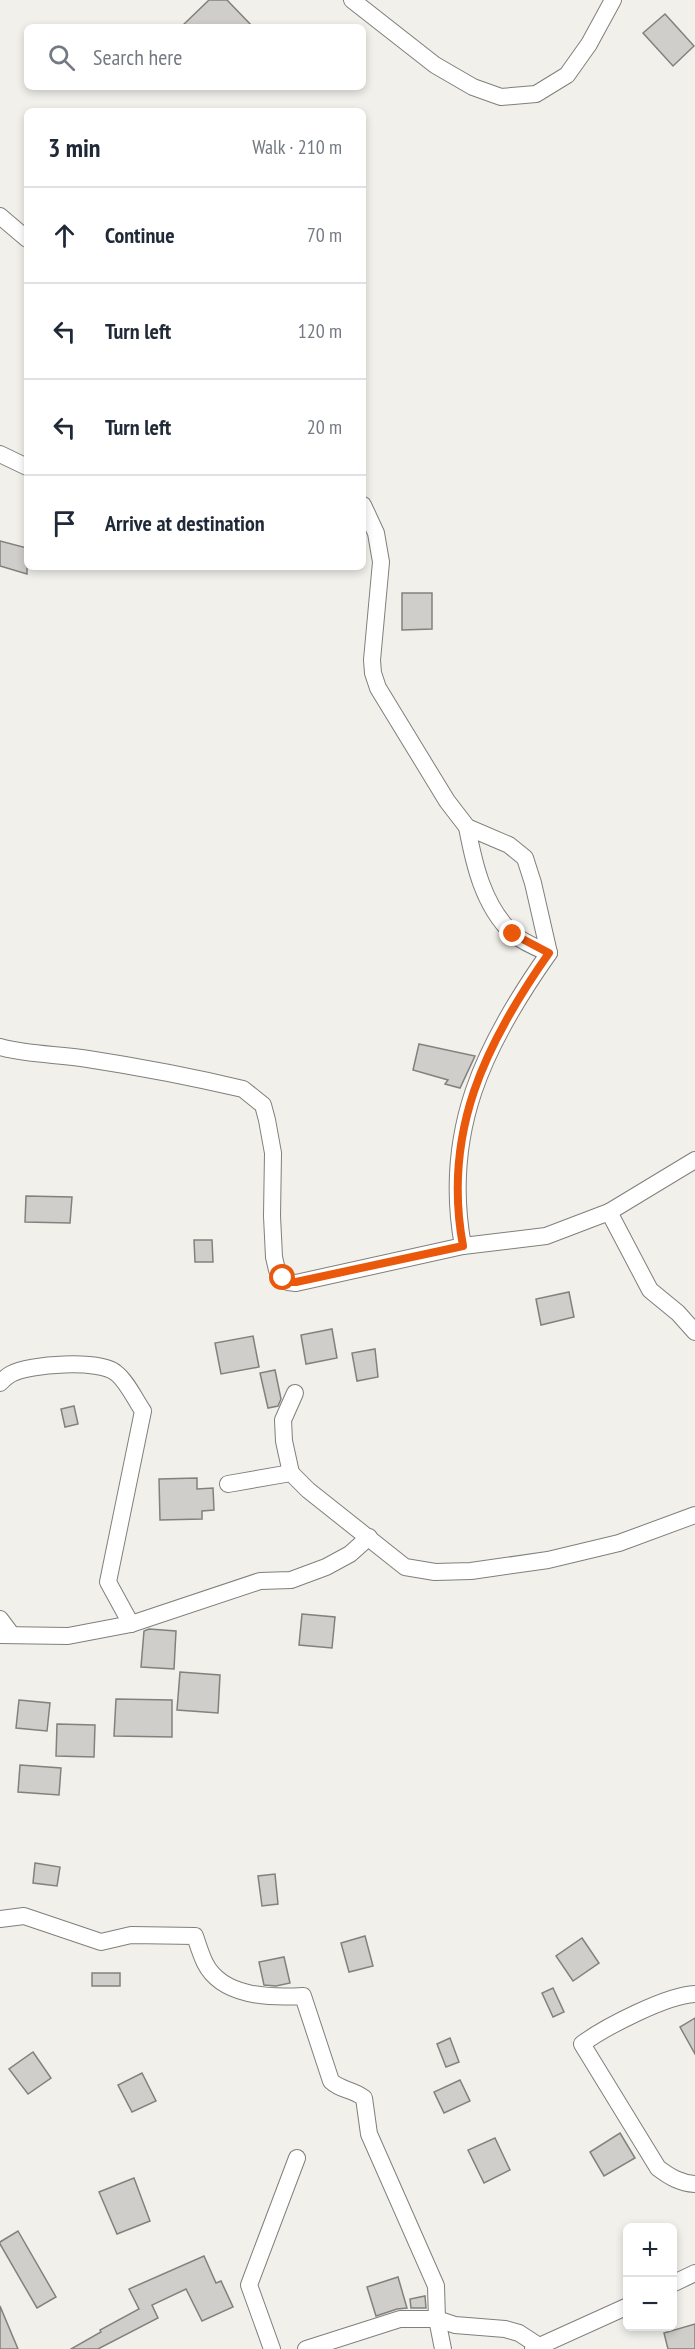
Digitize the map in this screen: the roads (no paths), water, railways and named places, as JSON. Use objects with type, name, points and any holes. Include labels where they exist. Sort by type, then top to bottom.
[{"type":"street","points":[[352,0],[435,65],[473,87],[501,97],[536,94],[567,75],[589,45],[613,0]]},
{"type":"street","points":[[0,216],[24,236]]},
{"type":"street","points":[[0,454],[24,466]]},
{"type":"street","points":[[366,512],[375,533],[381,562],[372,660],[373,673],[378,687],[447,801],[467,827],[476,874],[503,922],[513,934],[549,953]]},
{"type":"street","points":[[463,1246],[458,1217],[458,1187],[460,1150],[466,1115],[493,1042],[516,999],[549,953],[525,858],[509,845],[467,827]]},
{"type":"street","points":[[0,1047],[24,1054],[84,1058],[138,1068],[243,1089],[253,1096],[262,1105],[273,1153],[274,1257],[277,1270],[288,1282],[329,1276],[463,1246],[546,1236],[609,1212],[695,1160]]},
{"type":"street","points":[[609,1212],[650,1290],[678,1313],[695,1332]]},
{"type":"street","points":[[0,1383],[11,1373],[42,1366],[73,1363],[94,1366],[116,1372],[143,1411],[108,1582],[131,1624]]},
{"type":"street","points":[[295,1393],[283,1420],[284,1441],[291,1473],[308,1491],[405,1567],[435,1572],[471,1571],[522,1565],[619,1544],[695,1515]]},
{"type":"street","points":[[228,1484],[291,1473]]},
{"type":"street","points":[[0,1619],[6,1635],[68,1636],[131,1624],[260,1581],[291,1580],[326,1567],[350,1554],[369,1537]]},
{"type":"street","points":[[0,1919],[24,1916],[101,1942],[131,1935],[195,1936],[206,1965],[219,1980],[240,1992],[286,1997],[303,1996],[332,2081],[339,2088],[352,2090],[363,2098],[369,2134],[436,2286],[437,2319],[443,2349]]},
{"type":"street","points":[[695,1994],[679,1997],[604,2028],[582,2044],[658,2168],[684,2183],[695,2184]]},
{"type":"street","points":[[272,2349],[249,2285],[297,2158]]},
{"type":"street","points":[[677,2282],[695,2273]]},
{"type":"street","points":[[306,2349],[400,2319],[437,2319],[455,2325],[506,2329],[519,2333],[536,2348],[623,2308]]}]
